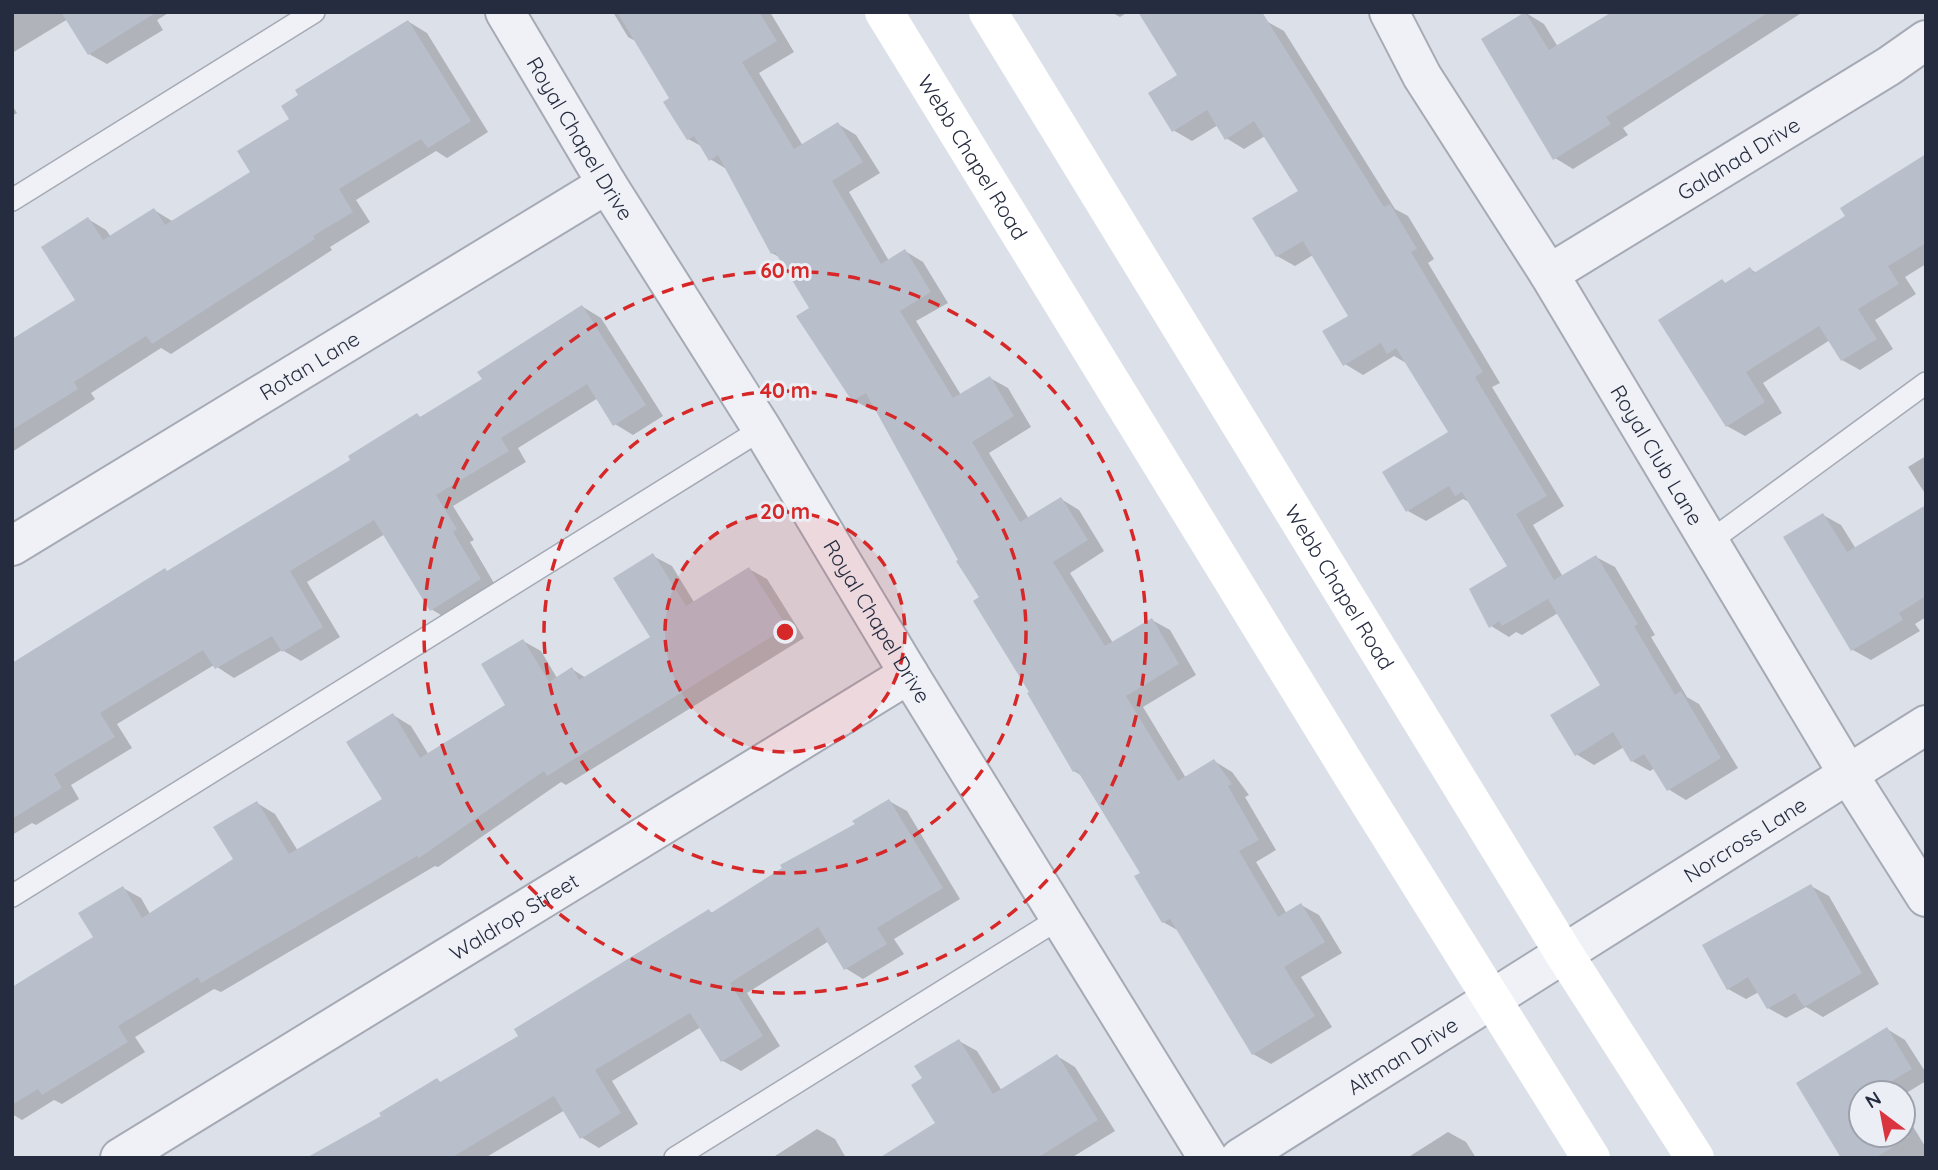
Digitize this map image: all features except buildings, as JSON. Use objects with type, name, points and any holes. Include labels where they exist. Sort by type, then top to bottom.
[{"type":"main road","name":"Webb Chapel Road","points":[[884,12],[1591,1158]]},
{"type":"main road","name":"Webb Chapel Road","points":[[988,12],[1563,952],[1695,1158]]},
{"type":"street","name":"Royal Chapel Drive","points":[[505,12],[607,184],[762,429],[909,674],[1208,1158]]},
{"type":"street","name":"Royal Club Lane","points":[[1399,16],[1422,76],[1549,274],[1848,774],[1926,897]]},
{"type":"street","name":"Galahad Drive","points":[[1549,274],[1889,66],[1926,40]]},
{"type":"street","name":"Rotan Lane","points":[[12,546],[607,184]]},
{"type":"street","name":"Waldrop Street","points":[[120,1158],[909,674]]},
{"type":"street","name":"Norcross Lane","points":[[1563,952],[1926,725]]},
{"type":"street","name":"Altman Drive","points":[[1240,1158],[1563,952]]},
{"type":"lane","points":[[12,200],[314,12]]},
{"type":"lane","points":[[1709,542],[1926,383]]},
{"type":"lane","points":[[12,896],[762,429]]},
{"type":"lane","points":[[675,1158],[1060,918]]}]
